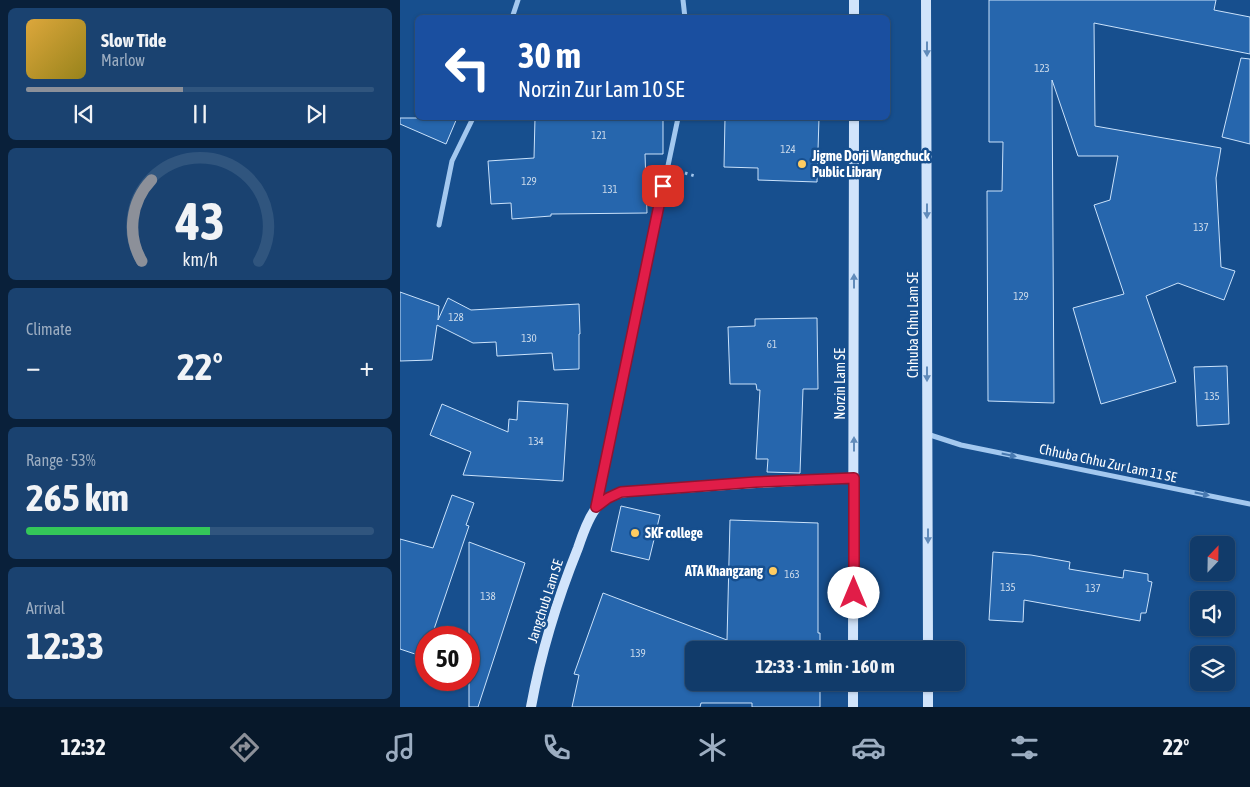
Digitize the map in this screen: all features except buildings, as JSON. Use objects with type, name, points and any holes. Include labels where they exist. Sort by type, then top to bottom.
[{"type":"main road","points":[[854,0],[854,15]]},
{"type":"main road","name":"Chhuba Chhu Lam SE","points":[[926,0],[928,641]]},
{"type":"main road","name":"Norzin Lam SE","points":[[853,641],[854,120]]},
{"type":"main road","name":"Jangchub Lam SE","points":[[531,707],[537,675],[560,592],[596,507],[608,498],[621,492],[756,482],[854,478]]},
{"type":"main road","points":[[853,691],[853,707]]},
{"type":"main road","points":[[928,691],[928,707]]},
{"type":"street","points":[[513,15],[518,0]]},
{"type":"street","points":[[683,0],[685,15]]},
{"type":"street","points":[[439,224],[452,161],[472,120]]},
{"type":"street","name":"Jangchub Lam SE","points":[[596,507],[678,120]]},
{"type":"street","name":"Chhuba Chhu Zur Lam 11 SE","points":[[927,434],[961,445],[1250,504]]},
{"type":"place","name":"Jigme Dorji Wangchuck Public Library","points":[[802,164]]},
{"type":"place","name":"SKF college","points":[[635,533]]},
{"type":"place","name":"ATA Khangzang","points":[[773,571]]},
{"type":"route","points":[[663,186],[596,507],[608,498],[621,492],[756,482],[854,478],[854,593]]}]
